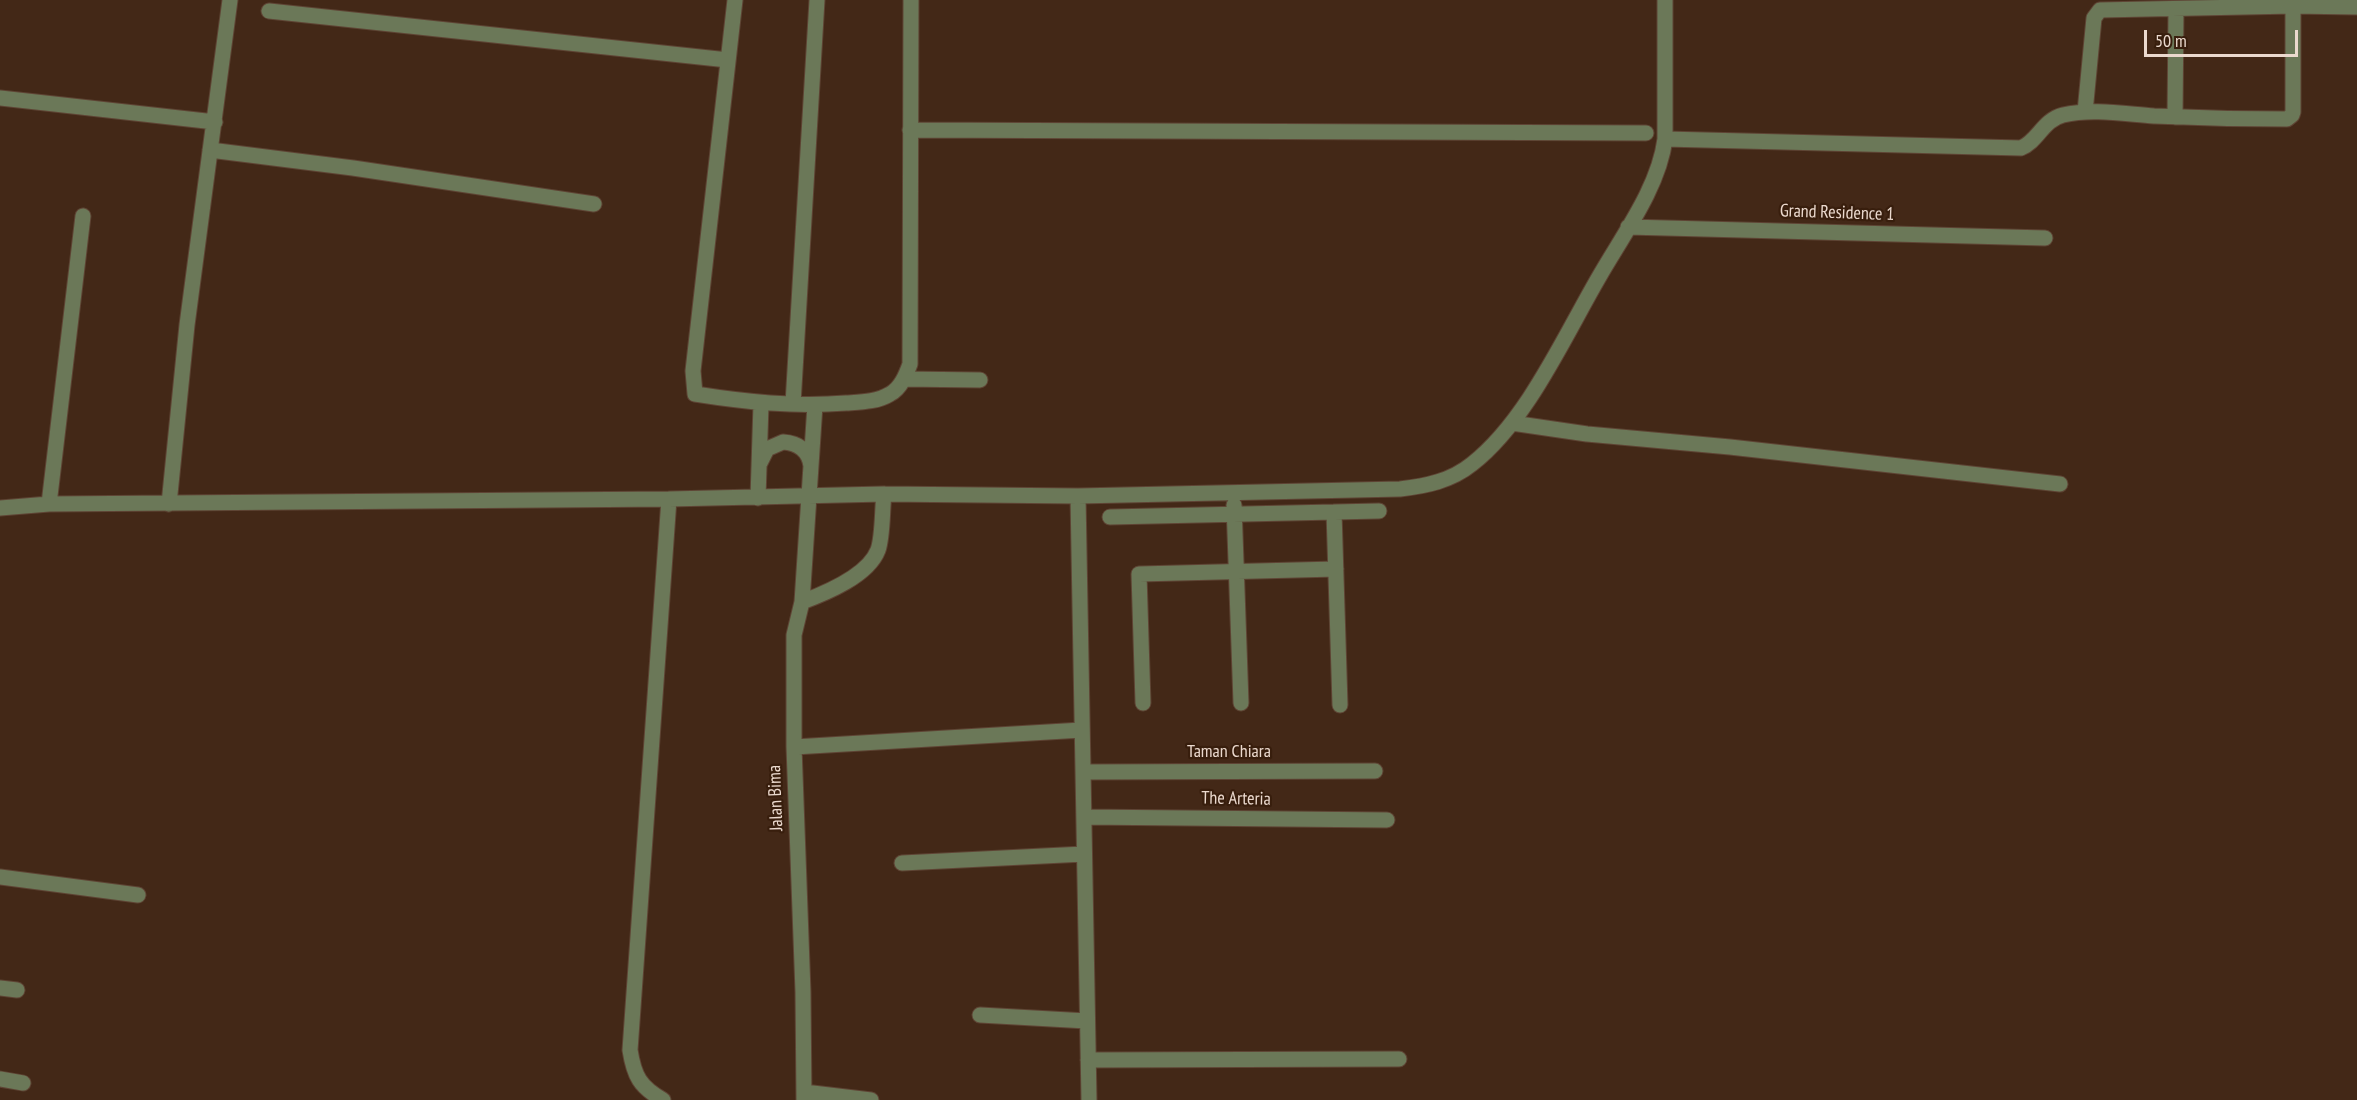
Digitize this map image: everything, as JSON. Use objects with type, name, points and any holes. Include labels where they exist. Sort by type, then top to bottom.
[{"type":"street","points":[[169,504],[187,325],[230,0]]},
{"type":"street","points":[[735,0],[693,371],[695,394],[760,404],[815,405],[876,400],[893,393],[904,379],[910,364],[911,0]]},
{"type":"street","points":[[793,404],[817,0]]},
{"type":"street","points":[[0,508],[49,504],[758,498],[884,494],[1078,496],[1400,489],[1424,486],[1448,479],[1471,466],[1492,447],[1512,423],[1537,385],[1648,194],[1664,152],[1665,0]]},
{"type":"street","points":[[1665,139],[2021,148],[2030,144],[2044,126],[2060,116],[2085,112],[2175,117],[2287,119],[2292,115],[2293,6]]},
{"type":"street","points":[[2085,112],[2094,18],[2097,12],[2107,9],[2357,7]]},
{"type":"street","points":[[2175,117],[2176,10]]},
{"type":"street","points":[[269,11],[728,60]]},
{"type":"street","points":[[0,98],[214,122]]},
{"type":"street","points":[[910,130],[1646,133]]},
{"type":"street","points":[[210,150],[353,168],[594,204]]},
{"type":"street","points":[[49,504],[83,216]]},
{"type":"street","name":"Grand Residence 1","points":[[1628,226],[2045,238]]},
{"type":"street","points":[[904,379],[980,380]]},
{"type":"street","points":[[758,498],[760,404]]},
{"type":"street","points":[[810,496],[815,405]]},
{"type":"street","points":[[1512,423],[1587,434],[1730,447],[2060,484]]},
{"type":"street","points":[[759,466],[766,449],[783,442],[792,443],[807,453],[812,471]]},
{"type":"street","points":[[1234,492],[1241,703]]},
{"type":"street","points":[[802,602],[826,592],[868,566],[878,550],[884,494]]},
{"type":"street","name":"Jalan Bima","points":[[804,1096],[803,992],[794,747],[796,663],[794,635],[802,602],[810,496]]},
{"type":"street","points":[[1078,496],[1089,1100]]},
{"type":"street","points":[[663,1100],[648,1091],[639,1080],[633,1067],[630,1050],[669,499]]},
{"type":"street","points":[[1110,517],[1379,511]]},
{"type":"street","points":[[1334,512],[1340,705]]},
{"type":"street","points":[[1143,703],[1139,574],[1336,569]]},
{"type":"street","points":[[794,747],[1082,730]]},
{"type":"street","name":"Taman Chiara","points":[[1083,772],[1376,771]]},
{"type":"street","name":"The Arteria","points":[[1084,817],[1387,820]]},
{"type":"street","points":[[902,863],[1084,854]]},
{"type":"street","points":[[0,877],[138,896]]},
{"type":"street","points":[[0,988],[17,990]]},
{"type":"street","points":[[981,1015],[1087,1021]]},
{"type":"street","points":[[1088,1060],[1399,1059]]},
{"type":"street","points":[[0,1079],[23,1083]]},
{"type":"street","points":[[804,1096],[871,1100]]}]
